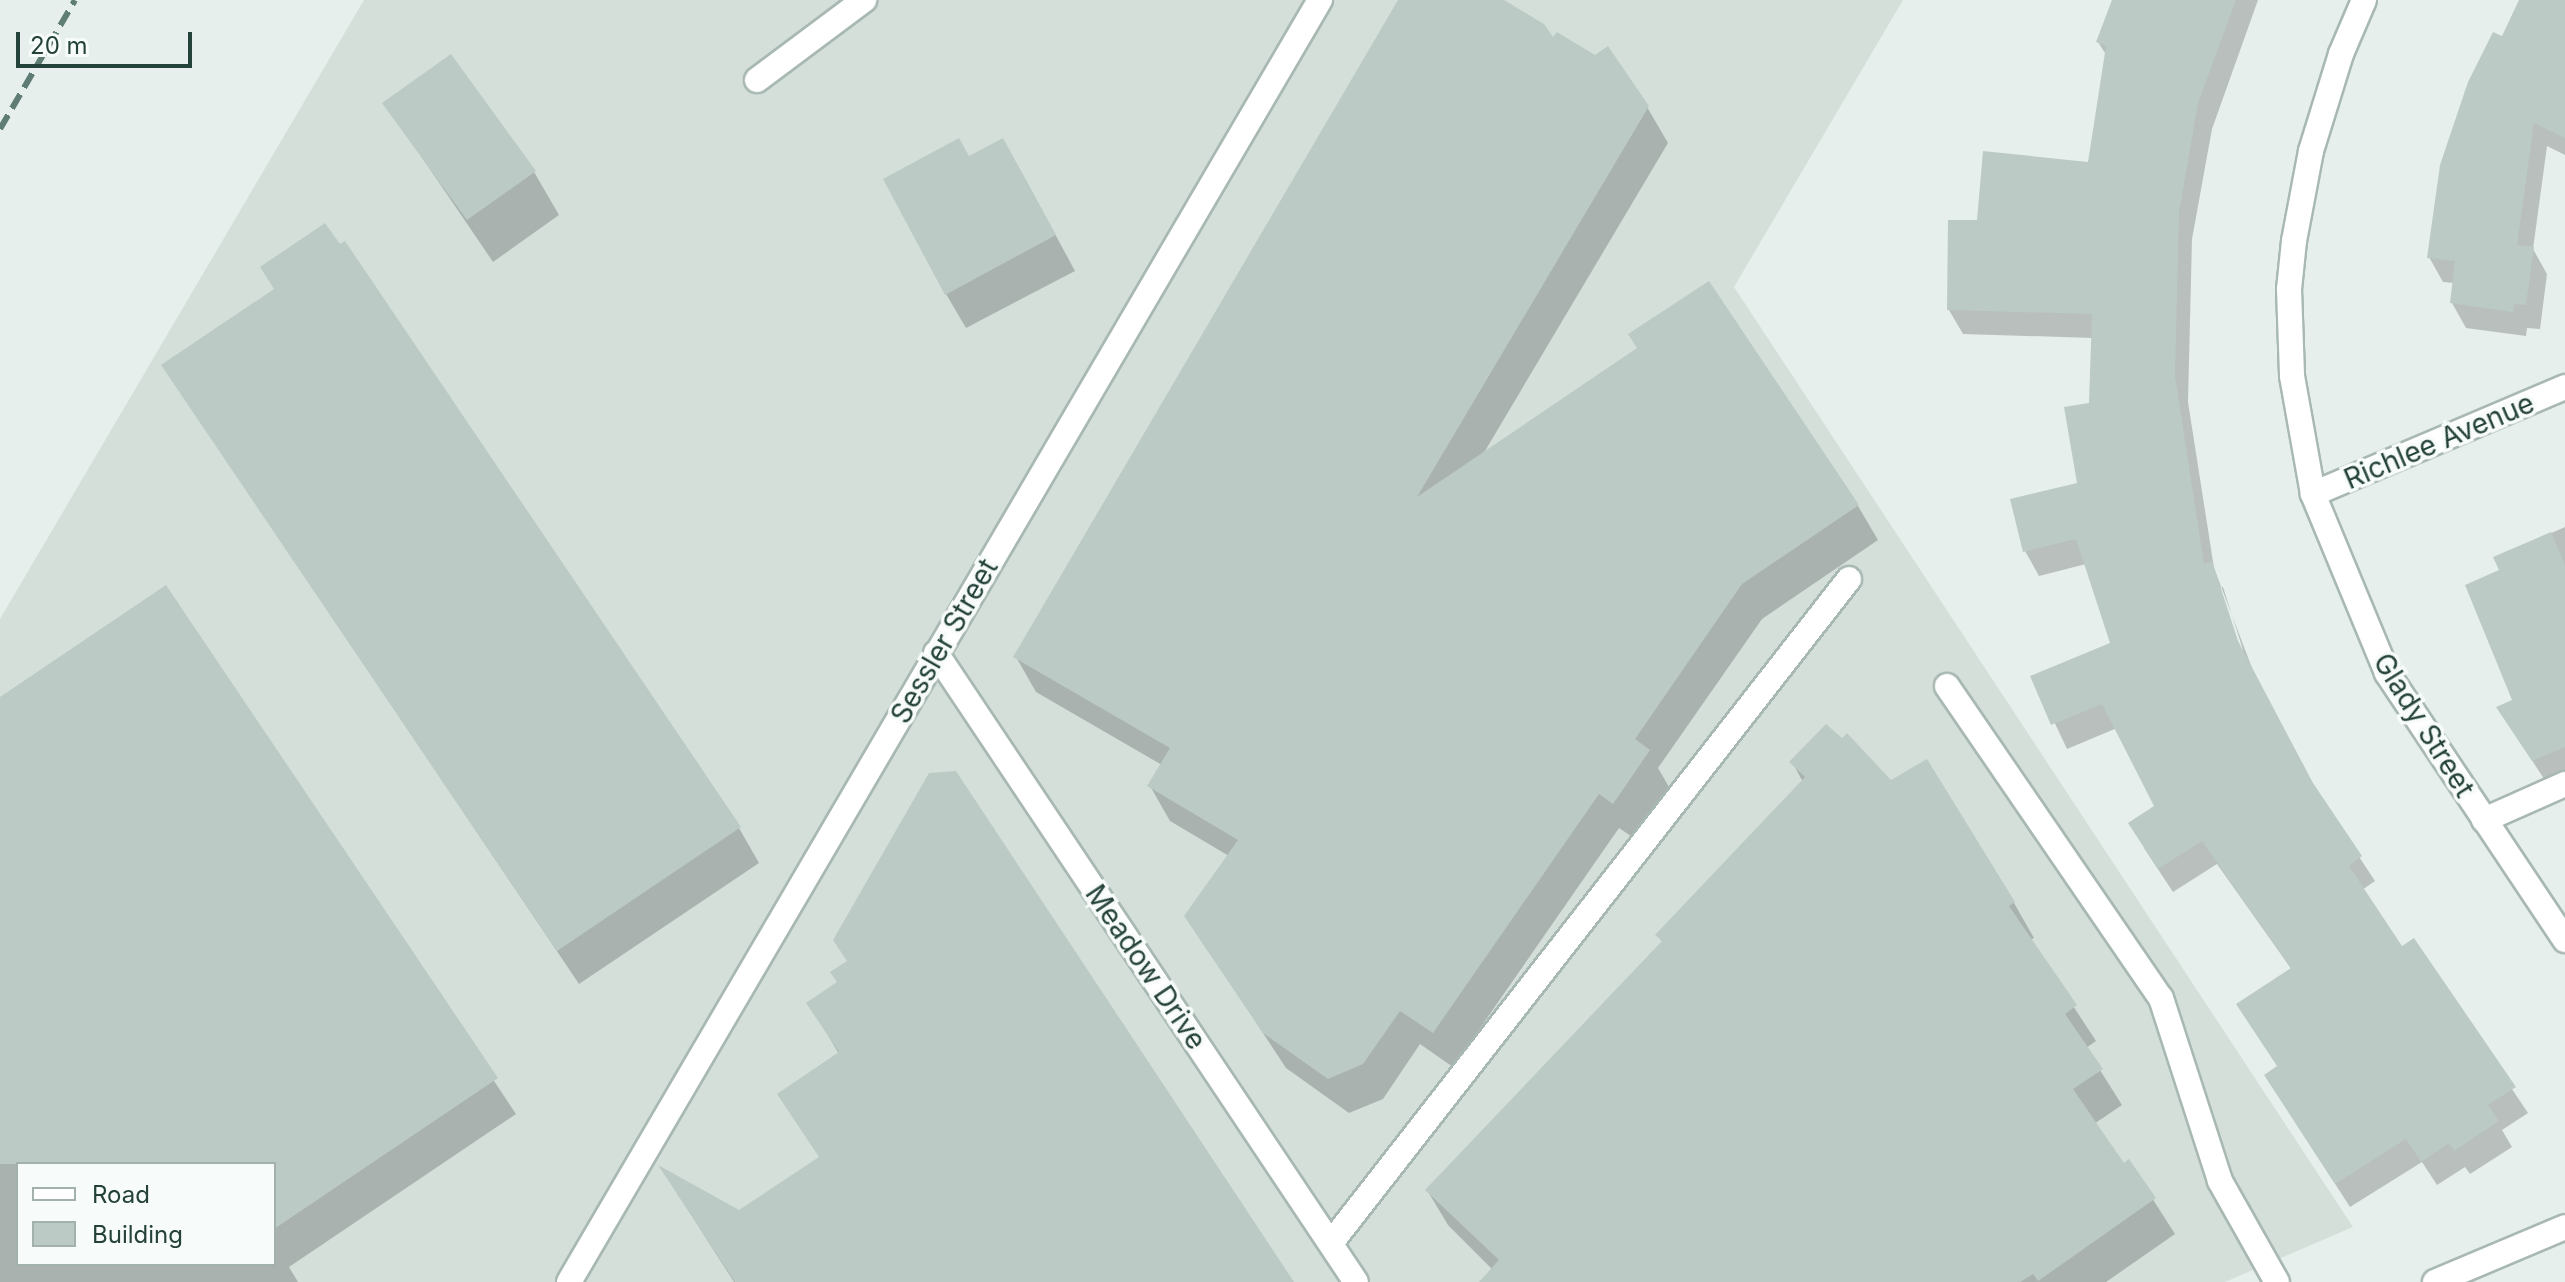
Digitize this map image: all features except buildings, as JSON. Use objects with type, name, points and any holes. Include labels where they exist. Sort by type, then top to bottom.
[{"type":"street","points":[[757,80],[864,0]]},
{"type":"street","name":"Sessler Street","points":[[569,1282],[1320,0]]},
{"type":"street","name":"Glady Street","points":[[2364,0],[2341,54],[2311,151],[2294,241],[2289,289],[2292,376],[2313,494],[2387,673],[2565,940]]},
{"type":"street","name":"Richlee Avenue","points":[[2313,494],[2565,387]]},
{"type":"street","points":[[1331,1243],[1849,579]]},
{"type":"street","name":"Meadow Drive","points":[[936,653],[1356,1282]]},
{"type":"street","points":[[1947,686],[2161,998],[2220,1181],[2277,1282]]},
{"type":"street","points":[[2484,820],[2565,784]]},
{"type":"street","points":[[2435,1282],[2565,1227]]},
{"type":"shaded area","points":[[364,0],[1903,0],[1734,287],[2353,1227],[2225,1282],[0,1282],[0,619]]},
{"type":"railway","points":[[0,129],[75,0]]}]
